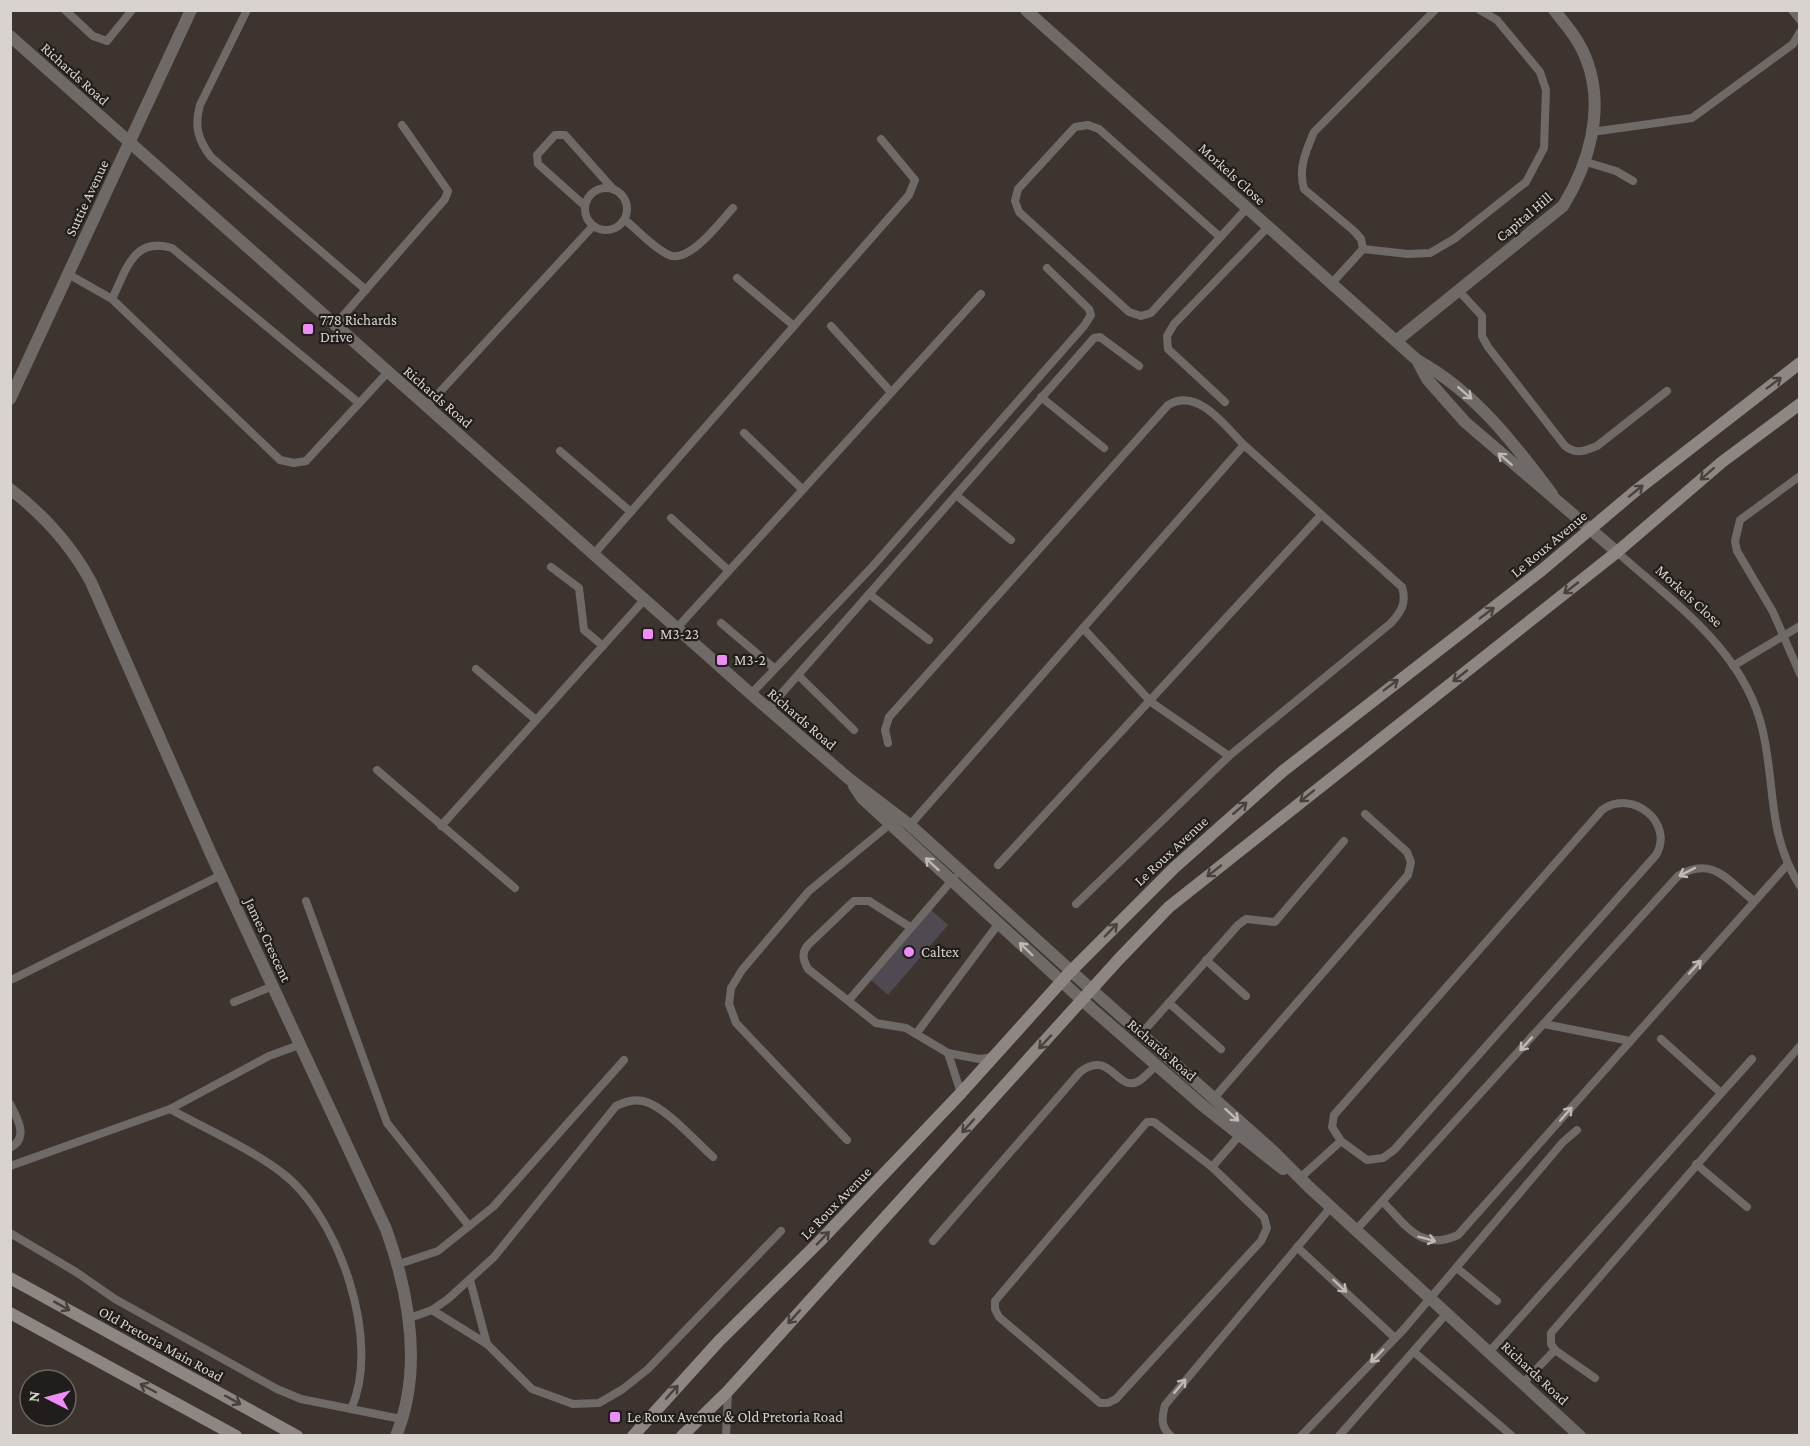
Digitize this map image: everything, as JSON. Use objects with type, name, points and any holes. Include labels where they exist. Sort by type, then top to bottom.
[{"type":"main road","name":"Le Roux Avenue","points":[[633,1436],[719,1341],[819,1242],[961,1093],[1060,982],[1173,868],[1240,807],[1388,688],[1542,570],[1591,528],[1800,363]]},
{"type":"main road","points":[[682,1436],[728,1391],[1147,929],[1185,893],[1617,552],[1722,462],[1800,404]]},
{"type":"main road","name":"Old Pretoria Main Road","points":[[10,1278],[297,1436]]},
{"type":"main road","points":[[10,1313],[236,1436]]},
{"type":"street","name":"Suttie Avenue","points":[[10,399],[191,10]]},
{"type":"street","name":"Morkels Close","points":[[1026,10],[1417,360],[1437,370],[1481,407],[1505,431],[1552,494]]},
{"type":"street","name":"Capital Hill","points":[[1396,341],[1563,206],[1586,162],[1592,132],[1594,94],[1587,61],[1575,37],[1554,10]]},
{"type":"street","name":"Richards Road","points":[[10,36],[768,709],[848,778],[910,825],[999,923],[1060,982],[1239,1136],[1304,1183]]},
{"type":"street","name":"Morkels Close","points":[[1417,360],[1427,379],[1465,422],[1513,466],[1552,494],[1617,552]]},
{"type":"street","name":"James Crescent","points":[[10,489],[51,525],[71,549],[91,582],[399,1264],[407,1319],[410,1387],[406,1408],[396,1436]]},
{"type":"street","name":"Richards Road","points":[[848,778],[862,798],[890,824],[1093,990],[1142,1033],[1524,1382],[1580,1436]]},
{"type":"lane","points":[[64,10],[93,36],[107,41],[132,10]]},
{"type":"lane","points":[[247,10],[200,105],[195,122],[199,138],[211,157],[366,290]]},
{"type":"lane","points":[[1364,249],[1361,239],[1354,231],[1304,189],[1301,179],[1306,151],[1314,132],[1435,10]]},
{"type":"lane","points":[[1364,249],[1408,254],[1430,253],[1454,239],[1526,182],[1544,148],[1546,90],[1540,72],[1497,20],[1480,10]]},
{"type":"lane","points":[[1792,10],[1800,20]]},
{"type":"lane","points":[[1592,132],[1683,122],[1692,118],[1717,103],[1792,44],[1800,32]]},
{"type":"lane","points":[[335,325],[445,199],[448,191],[402,125]]},
{"type":"lane","points":[[1220,237],[1099,129],[1088,125],[1075,127],[1018,189],[1015,201],[1019,212],[1129,312],[1141,316],[1151,313],[1247,208]]},
{"type":"lane","points":[[585,206],[538,164],[537,155],[555,135],[565,135],[613,189]]},
{"type":"lane","points":[[593,555],[914,188],[915,180],[881,139]]},
{"type":"lane","points":[[1586,162],[1616,171],[1633,181]]},
{"type":"lane","points":[[599,189],[613,189],[620,192],[628,205],[625,220],[614,230],[599,230],[593,226],[585,213],[585,206],[592,193],[599,189]]},
{"type":"lane","points":[[625,220],[663,251],[671,256],[680,256],[691,252],[733,208]]},
{"type":"lane","points":[[426,407],[593,226]]},
{"type":"lane","points":[[1225,402],[1168,349],[1167,336],[1174,324],[1268,227]]},
{"type":"lane","points":[[112,299],[135,254],[144,247],[161,244],[172,248],[359,403]]},
{"type":"lane","points":[[1332,284],[1364,249]]},
{"type":"lane","points":[[751,694],[872,567],[1084,326],[1091,315],[1089,309],[1047,268]]},
{"type":"lane","points":[[68,274],[112,299],[280,460],[294,463],[306,461],[387,373]]},
{"type":"lane","points":[[737,278],[794,326]]},
{"type":"lane","points":[[1459,291],[1482,316],[1482,336],[1488,347],[1565,446],[1573,452],[1583,452],[1597,446],[1667,391]]},
{"type":"lane","points":[[676,628],[981,294]]},
{"type":"lane","points":[[831,326],[891,392]]},
{"type":"lane","points":[[768,709],[1094,338],[1100,337],[1139,366]]},
{"type":"lane","points":[[1041,398],[1104,448]]},
{"type":"lane","points":[[888,743],[885,730],[889,717],[1168,405],[1182,400],[1202,404],[1244,445],[1402,587],[1405,599],[1402,609],[1390,623],[1229,756],[1076,904]]},
{"type":"lane","points":[[744,433],[802,489]]},
{"type":"lane","points":[[910,825],[1244,445]]},
{"type":"lane","points":[[560,451],[631,512]]},
{"type":"lane","points":[[1800,476],[1740,520],[1735,541],[1742,563],[1760,589],[1784,635],[1800,674]]},
{"type":"lane","points":[[956,495],[1011,540]]},
{"type":"lane","points":[[998,865],[1151,702],[1321,515]]},
{"type":"lane","points":[[671,518],[728,570]]},
{"type":"lane","name":"Morkels Close","points":[[1617,552],[1714,638],[1754,704],[1763,732],[1776,826],[1787,865],[1800,886]]},
{"type":"lane","points":[[551,567],[579,588],[584,630],[603,646]]},
{"type":"lane","points":[[869,594],[929,640]]},
{"type":"lane","points":[[441,826],[644,600]]},
{"type":"lane","points":[[721,622],[774,668]]},
{"type":"lane","points":[[1083,628],[1151,702],[1229,756]]},
{"type":"lane","points":[[1733,666],[1798,629]]},
{"type":"lane","points":[[476,669],[536,720]]},
{"type":"lane","points":[[798,675],[854,730]]},
{"type":"lane","points":[[377,770],[515,888]]},
{"type":"lane","points":[[1622,802],[1637,806],[1648,813],[1660,832],[1661,843],[1656,855],[1394,1150],[1383,1158],[1367,1160],[1341,1141],[1332,1127],[1334,1115],[1602,810],[1610,804],[1622,802]]},
{"type":"lane","points":[[1214,1098],[1408,875],[1411,862],[1407,852],[1365,814]]},
{"type":"lane","points":[[847,1140],[736,1023],[729,1004],[731,988],[742,970],[809,891],[890,824]]},
{"type":"lane","points":[[1142,1033],[1238,925],[1246,919],[1267,923],[1275,922],[1344,842]]},
{"type":"lane","points":[[1383,1202],[1418,1236],[1426,1240],[1447,1240],[1458,1234],[1787,865]]},
{"type":"lane","points":[[1356,1230],[1678,876],[1689,869],[1701,866],[1711,868],[1754,901]]},
{"type":"lane","points":[[14,979],[221,874]]},
{"type":"lane","points":[[849,1000],[910,927],[956,877]]},
{"type":"lane","points":[[910,927],[869,901],[860,900],[849,903],[808,945],[803,954],[808,969],[876,1023],[906,1028],[948,1053],[979,1059],[993,1057]]},
{"type":"lane","points":[[306,901],[387,1123],[469,1226]]},
{"type":"lane","points":[[916,1034],[999,923]]},
{"type":"lane","points":[[1206,960],[1246,996]]},
{"type":"lane","points":[[234,1002],[273,986]]},
{"type":"lane","points":[[1168,1003],[1221,1049]]},
{"type":"lane","points":[[1544,1024],[1630,1041]]},
{"type":"lane","points":[[1661,1039],[1721,1094]]},
{"type":"lane","points":[[10,1166],[170,1109],[269,1056],[299,1045]]},
{"type":"lane","points":[[1595,1378],[1555,1350],[1551,1344],[1551,1333],[1800,1046]]},
{"type":"lane","points":[[948,1053],[961,1093]]},
{"type":"lane","points":[[1490,1351],[1752,1059]]},
{"type":"lane","points":[[399,1264],[438,1251],[493,1207],[624,1060]]},
{"type":"lane","points":[[933,1240],[1080,1072],[1099,1064],[1125,1082],[1131,1083],[1138,1082],[1157,1065]]},
{"type":"lane","points":[[407,1319],[432,1310],[470,1280],[494,1257],[616,1106],[630,1100],[644,1101],[713,1156]]},
{"type":"lane","points":[[10,1104],[21,1135],[19,1142],[10,1148]]},
{"type":"lane","points":[[170,1109],[281,1171],[305,1194],[331,1238],[350,1285],[359,1318],[361,1356],[358,1392],[351,1409]]},
{"type":"lane","points":[[1147,1122],[1154,1122],[1212,1167],[1264,1217],[1267,1228],[1116,1399],[1108,1403],[1100,1402],[999,1317],[995,1309],[995,1301],[1147,1122]]},
{"type":"lane","points":[[1300,1436],[1395,1338],[1563,1142],[1578,1130]]},
{"type":"lane","points":[[1212,1167],[1239,1136]]},
{"type":"lane","points":[[1304,1183],[1341,1141]]},
{"type":"lane","points":[[1696,1164],[1747,1207]]},
{"type":"lane","points":[[1171,1436],[1165,1431],[1162,1423],[1165,1404],[1331,1207]]},
{"type":"lane","points":[[432,1310],[487,1344],[532,1389],[573,1404],[599,1403],[623,1389],[648,1369],[781,1231]]},
{"type":"lane","points":[[10,1233],[76,1272],[115,1299],[277,1389],[301,1399],[401,1419]]},
{"type":"lane","points":[[1297,1246],[1395,1338]]},
{"type":"lane","points":[[1457,1268],[1497,1301]]},
{"type":"lane","points":[[470,1280],[487,1344]]},
{"type":"lane","points":[[1339,1436],[1448,1313]]},
{"type":"lane","points":[[1524,1382],[1555,1350]]},
{"type":"lane","points":[[1414,1352],[1511,1435]]},
{"type":"lane","points":[[726,1436],[728,1391]]},
{"type":"building","name":"Caltex","points":[[930,909],[948,925],[888,995],[870,979]]},
{"type":"place","name":"778 Richards Drive","points":[[308,329]]},
{"type":"place","name":"M3-23","points":[[648,634]]},
{"type":"place","name":"M3-2","points":[[722,660]]},
{"type":"place","name":"Caltex","points":[[909,952]]},
{"type":"place","name":"Le Roux Avenue & Old Pretoria Road","points":[[615,1417]]}]
